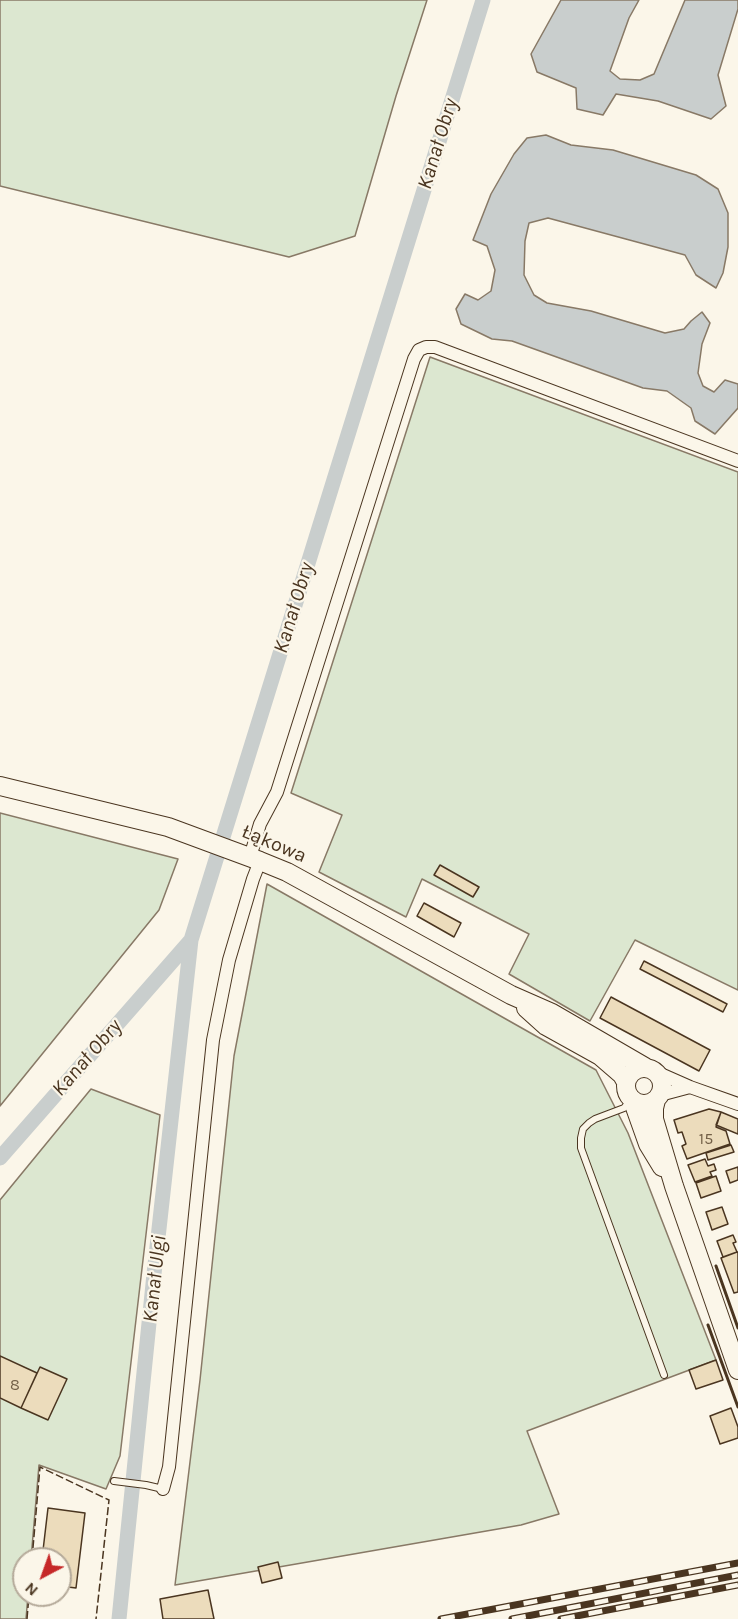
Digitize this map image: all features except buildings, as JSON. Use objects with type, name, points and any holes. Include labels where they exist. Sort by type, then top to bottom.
[{"type":"street","points":[[163,1489],[169,1467],[213,1040],[229,960],[253,879],[252,858],[260,824],[277,792],[418,350],[435,347],[738,461]]},
{"type":"street","name":"Łąkowa","points":[[0,786],[168,827],[252,858],[303,880],[511,995],[552,1013],[651,1070],[738,1104]]},
{"type":"street","name":"Łąkowa","points":[[511,995],[546,1026],[600,1056],[622,1075],[626,1082]]},
{"type":"street","points":[[674,1186],[648,1144],[632,1099],[628,1094],[626,1082],[628,1076],[638,1068],[651,1070],[663,1083],[654,1108],[654,1119],[674,1186],[738,1370]]},
{"type":"street","points":[[632,1099],[644,1104],[690,1086]]},
{"type":"lane","points":[[632,1099],[624,1108],[595,1119],[582,1129],[581,1148],[664,1375]]},
{"type":"lane","points":[[118,1481],[163,1489]]},
{"type":"green space","points":[[0,0],[427,0],[355,236],[289,257],[0,186]]},
{"type":"green space","points":[[430,357],[738,472],[738,990],[635,940],[590,1021],[509,974],[529,934],[422,879],[406,917],[319,872],[342,815],[291,793]]},
{"type":"green space","points":[[0,813],[178,859],[159,910],[0,1106]]},
{"type":"green space","points":[[267,884],[596,1070],[628,1133],[716,1360],[527,1431],[559,1514],[521,1525],[175,1585],[200,1380],[234,1056]]},
{"type":"green space","points":[[91,1089],[160,1115],[120,1456],[106,1489],[39,1465],[32,1547],[12,1547],[12,1607],[27,1607],[26,1619],[0,1619],[0,1200]]},
{"type":"shaded area","points":[[561,0],[639,0],[629,18],[610,71],[620,79],[640,80],[654,74],[685,0],[738,0],[738,9],[718,75],[726,106],[711,119],[658,101],[616,94],[603,115],[577,109],[576,88],[537,72],[531,54]]},
{"type":"shaded area","points":[[546,135],[571,145],[613,150],[696,175],[718,189],[728,213],[728,247],[723,273],[716,288],[696,275],[685,255],[548,218],[529,223],[525,241],[524,275],[534,295],[547,303],[591,311],[665,333],[684,329],[702,312],[710,323],[702,344],[698,373],[703,386],[714,392],[725,380],[738,384],[738,408],[715,434],[695,421],[691,408],[667,391],[643,388],[512,341],[492,339],[461,324],[456,309],[465,294],[478,300],[491,291],[495,270],[487,246],[473,240],[491,194],[514,154],[527,138]]},
{"type":"waterway","name":"Kanał Obry","points":[[0,1158],[191,940],[483,0]]},
{"type":"waterway","name":"Kanał Ulgi","points":[[119,1619],[191,940]]},
{"type":"railway","points":[[441,1619],[738,1563]]},
{"type":"railway","points":[[512,1619],[738,1575]]},
{"type":"railway","points":[[561,1619],[738,1585]]},
{"type":"fence","points":[[33,1547],[40,1467],[109,1500],[96,1619]]},
{"type":"fence","points":[[27,1619],[28,1607]]},
{"type":"wall","points":[[716,1266],[738,1328]]},
{"type":"wall","points":[[708,1325],[738,1407]]}]
